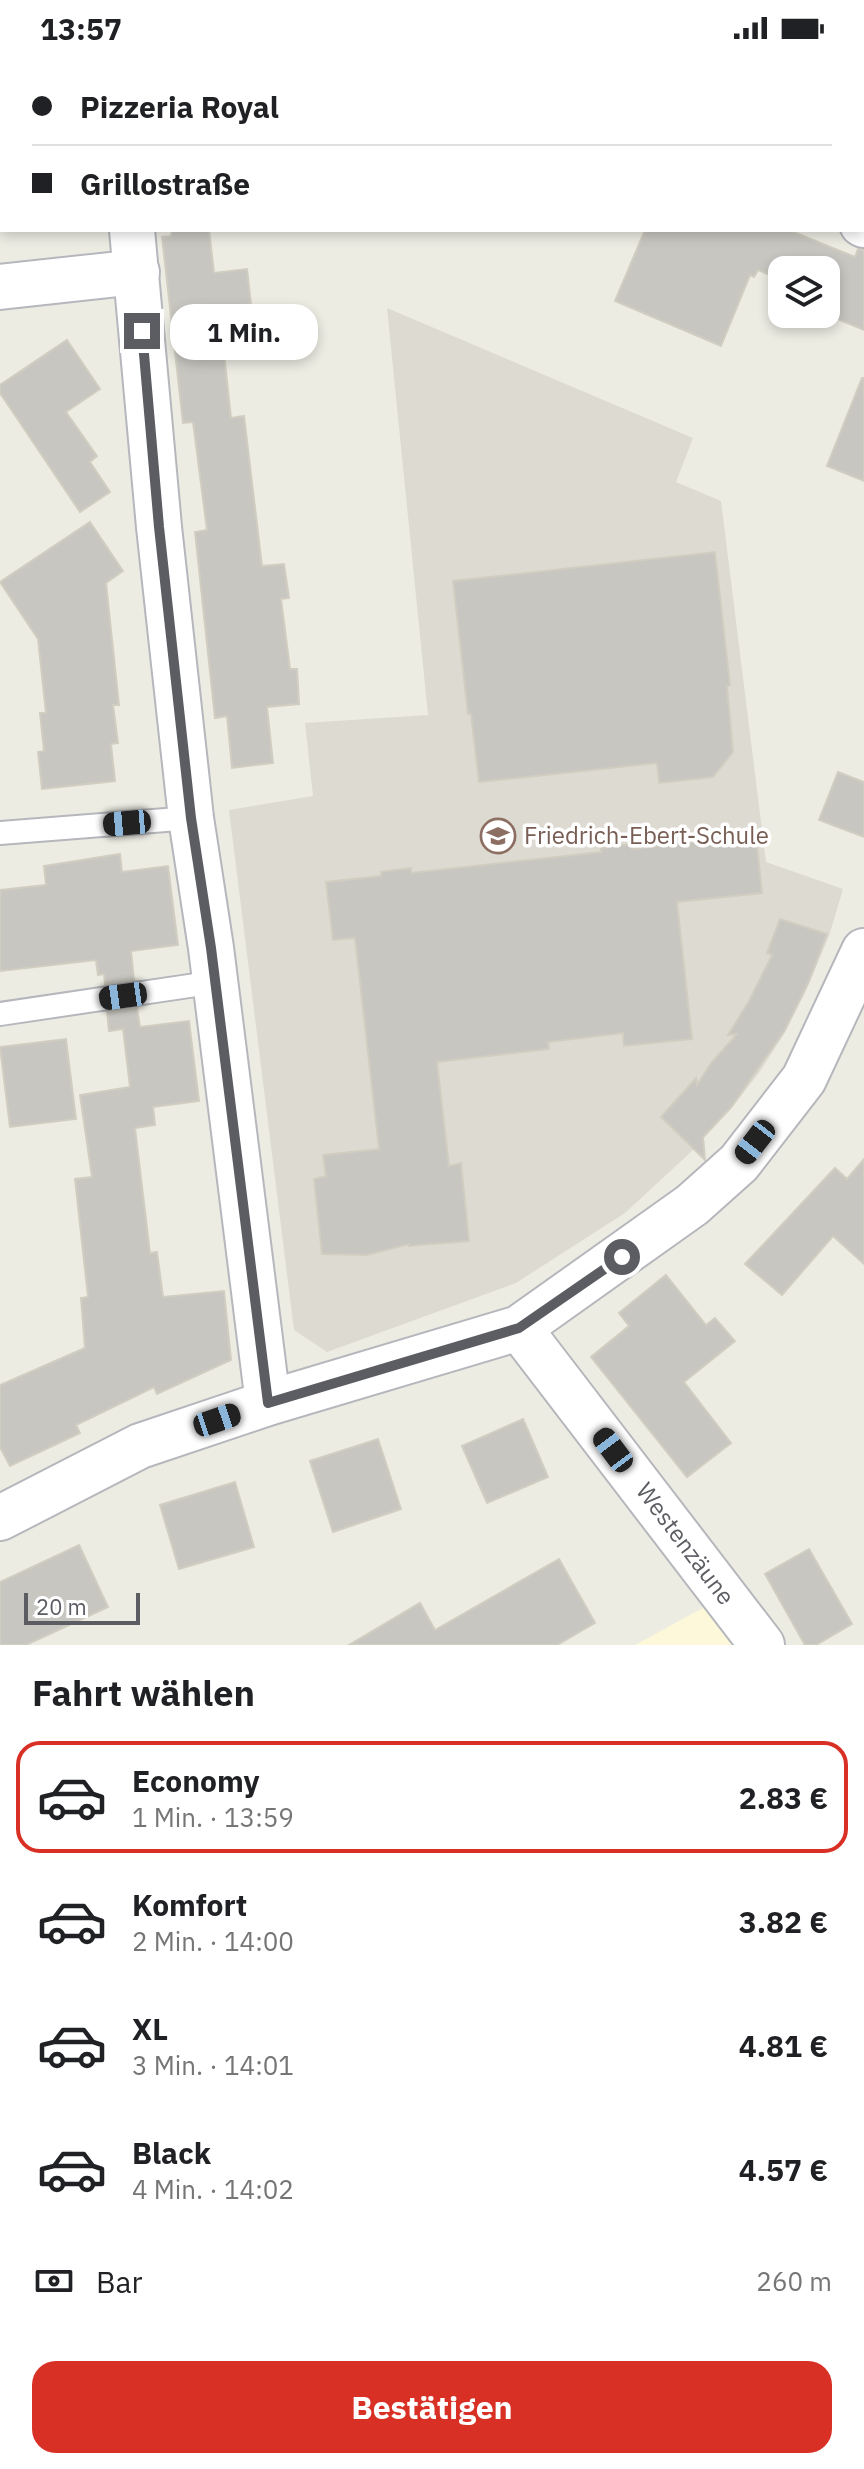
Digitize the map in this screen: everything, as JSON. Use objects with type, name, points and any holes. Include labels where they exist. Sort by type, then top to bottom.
[{"type":"street","points":[[0,287],[134,251],[159,527],[191,818],[216,982],[268,1403]]},
{"type":"street","points":[[0,1518],[140,1446],[268,1403],[519,1328],[692,1205],[739,1163],[804,1079],[864,951]]},
{"type":"street","name":"Westenzäune","points":[[519,1328],[762,1645]]},
{"type":"lane","points":[[0,833],[191,818]]},
{"type":"lane","points":[[0,1014],[216,982]]},
{"type":"shaded area","name":"Friedrich-Ebert-Schule","points":[[387,308],[693,438],[676,482],[721,501],[766,862],[843,889],[829,936],[805,993],[759,1073],[692,1151],[625,1213],[516,1283],[327,1352],[294,1330],[229,810],[313,796],[305,723],[428,715]]},
{"type":"shaded area","points":[[710,1604],[735,1645],[635,1645]]},
{"type":"building","points":[[172,232],[209,232],[214,273],[247,269],[251,304],[219,307],[231,418],[244,416],[262,566],[284,564],[289,598],[281,599],[290,669],[297,669],[299,704],[267,707],[273,763],[232,768],[227,716],[215,718],[195,532],[207,530],[193,422],[183,423],[162,237],[171,236]]},
{"type":"building","points":[[644,232],[794,232],[855,257],[858,249],[864,250],[864,330],[840,320],[840,256],[768,256],[768,274],[758,270],[754,277],[750,275],[721,346],[615,301]]},
{"type":"building","points":[[67,340],[100,389],[66,412],[97,456],[90,462],[110,492],[80,512],[0,393],[0,385]]},
{"type":"building","points":[[864,378],[864,481],[827,466]]},
{"type":"building","points":[[90,522],[123,571],[106,583],[119,705],[113,705],[118,743],[111,744],[115,781],[42,789],[38,752],[44,751],[40,713],[46,713],[38,639],[0,582]]},
{"type":"building","points":[[715,552],[730,685],[727,686],[733,752],[713,777],[659,783],[657,763],[479,782],[453,581]]},
{"type":"building","points":[[838,772],[864,782],[864,837],[819,820]]},
{"type":"building","points":[[756,835],[762,893],[677,902],[692,1039],[624,1046],[623,1033],[548,1042],[549,1049],[437,1062],[449,1166],[461,1163],[469,1241],[409,1244],[367,1255],[322,1254],[314,1179],[326,1176],[323,1155],[379,1149],[355,938],[333,940],[326,882],[381,876],[381,872],[411,868],[411,873],[601,852],[601,848],[631,844],[632,849]]},
{"type":"building","points":[[120,854],[122,872],[168,866],[178,945],[131,951],[134,980],[105,984],[104,974],[98,975],[96,960],[0,971],[0,890],[46,885],[44,866]]},
{"type":"building","points":[[780,919],[827,934],[785,1030],[732,1106],[703,1137],[705,1160],[661,1117],[696,1078],[697,1085],[711,1063],[737,1034],[728,1035],[772,955],[767,953]]},
{"type":"building","points":[[137,1008],[140,1027],[189,1021],[199,1101],[153,1107],[155,1125],[135,1128],[150,1253],[157,1252],[163,1297],[224,1291],[231,1360],[157,1394],[154,1387],[76,1425],[80,1433],[10,1466],[0,1447],[0,1385],[85,1348],[81,1298],[88,1297],[75,1179],[92,1177],[80,1095],[130,1087],[123,1029],[109,1031],[107,1012]]},
{"type":"building","points":[[66,1039],[76,1119],[10,1127],[0,1047]]},
{"type":"building","points":[[864,1159],[864,1264],[833,1236],[782,1295],[745,1264],[835,1168],[847,1179]]},
{"type":"building","points":[[666,1275],[706,1325],[715,1318],[735,1341],[684,1382],[731,1443],[687,1477],[591,1357],[629,1326],[619,1313]]},
{"type":"building","points":[[523,1419],[548,1477],[487,1503],[462,1446]]},
{"type":"building","points":[[378,1439],[401,1509],[333,1532],[310,1461]]},
{"type":"building","points":[[235,1482],[254,1547],[179,1569],[160,1505]]},
{"type":"building","points":[[79,1545],[108,1607],[26,1645],[0,1645],[0,1582]]},
{"type":"building","points":[[809,1549],[852,1624],[816,1645],[805,1645],[765,1574]]},
{"type":"building","points":[[559,1559],[595,1623],[557,1645],[349,1645],[420,1603],[435,1630]]},
{"type":"place","name":"Friedrich-Ebert-Schule","points":[[498,836]]},
{"type":"route","points":[[142,331],[159,527],[191,818],[211,948],[268,1403],[519,1328],[622,1257]]}]
